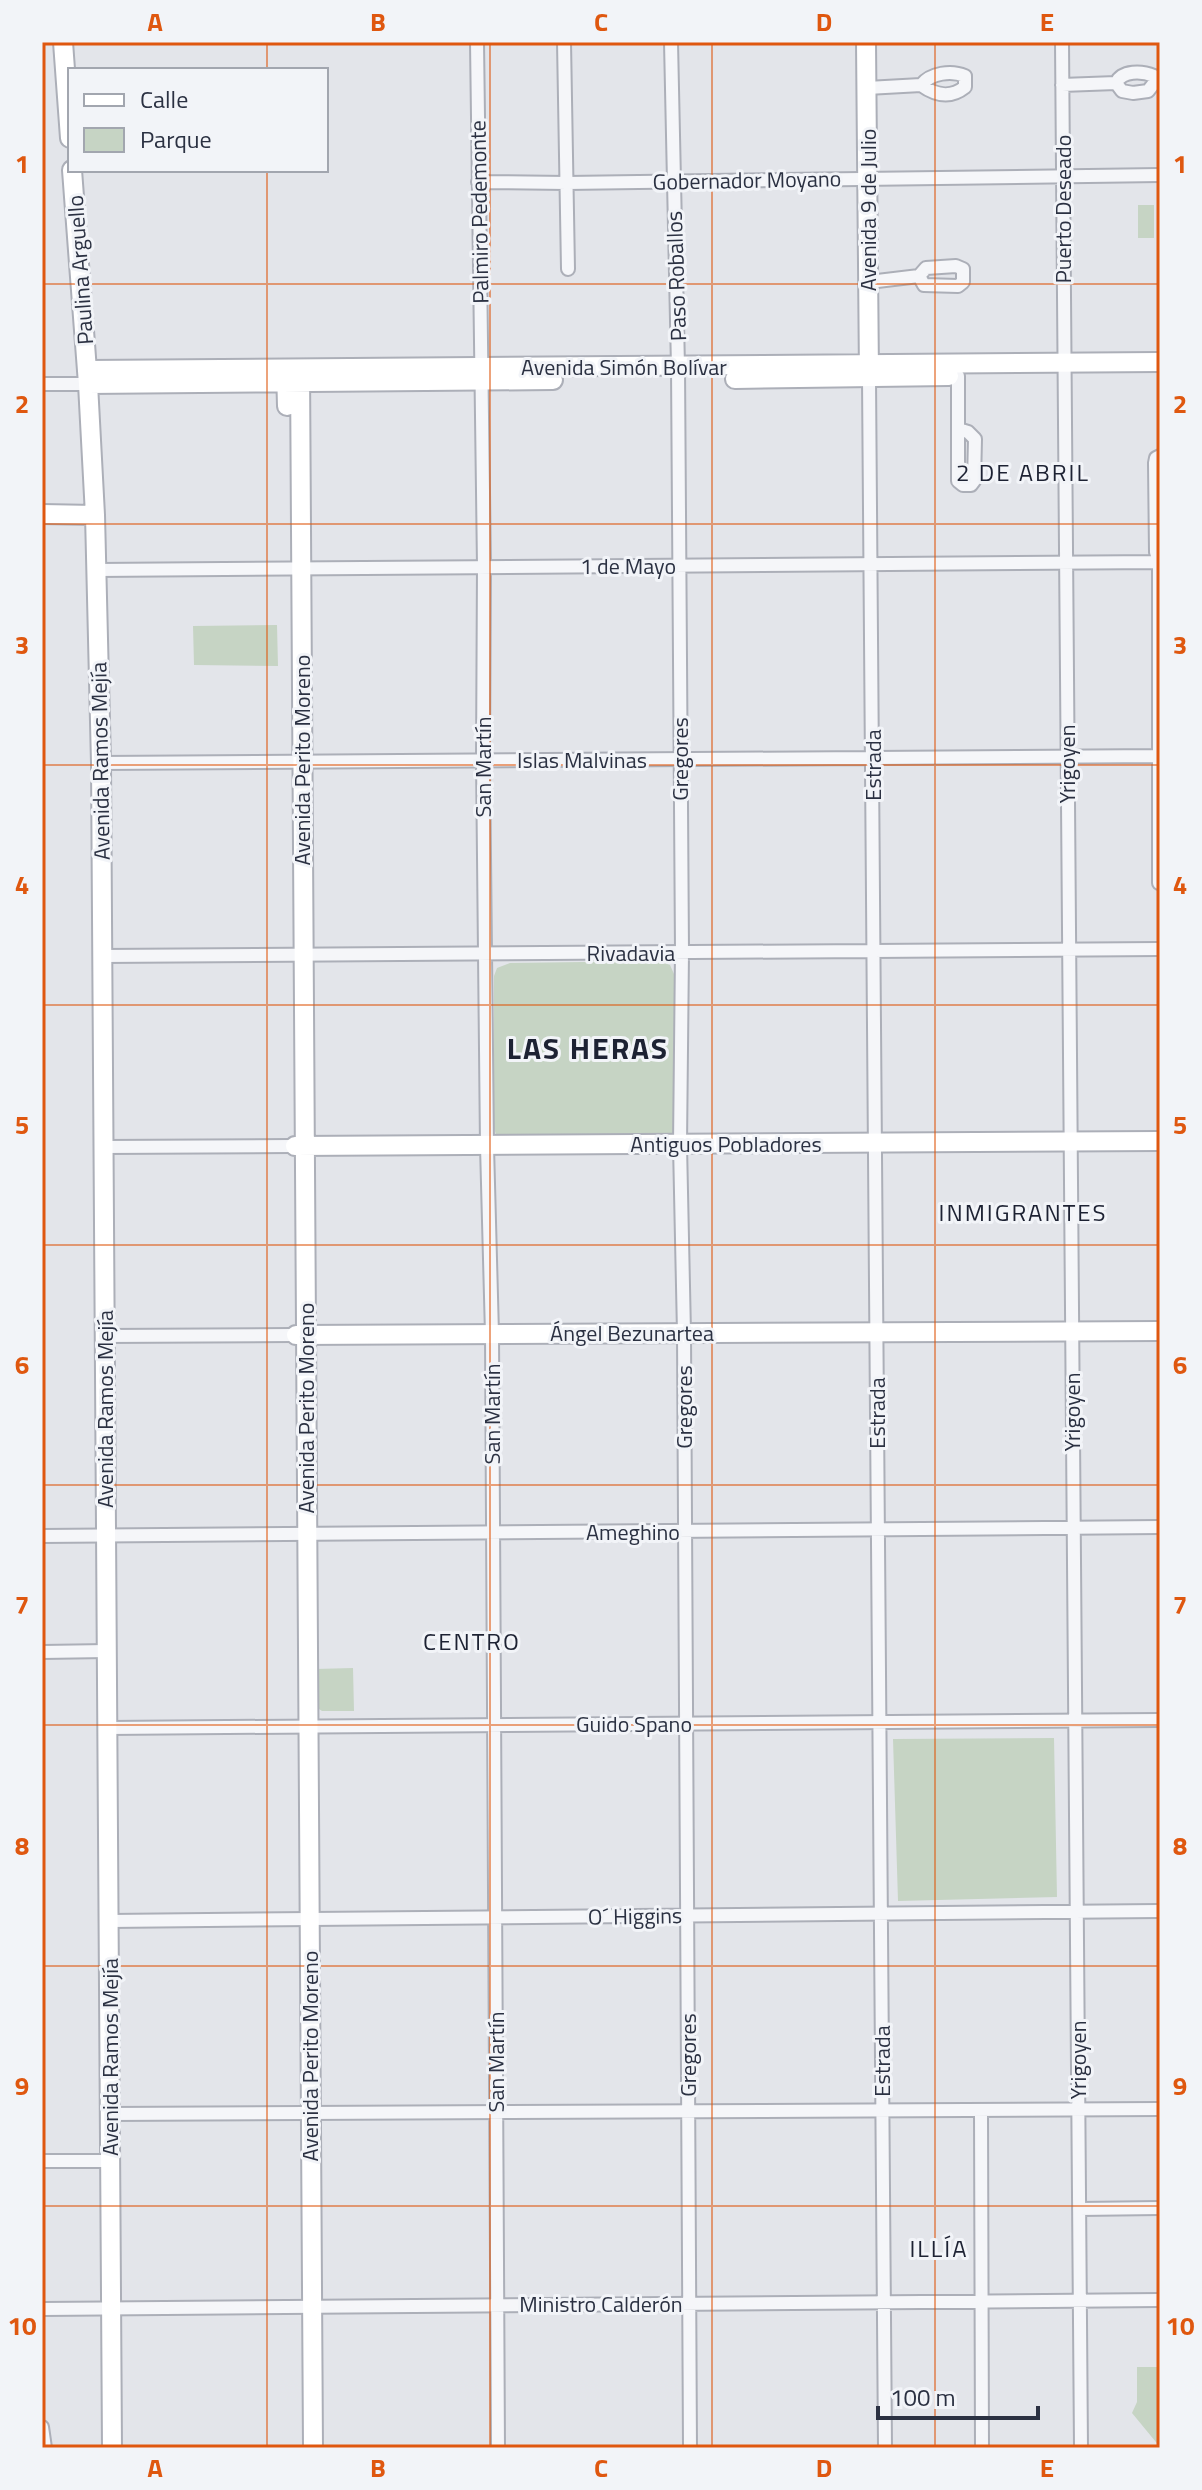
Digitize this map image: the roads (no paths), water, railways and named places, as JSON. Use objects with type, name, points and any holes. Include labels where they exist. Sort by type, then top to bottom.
[{"type":"street","points":[[63,42],[68,111]]},
{"type":"street","name":"Palmiro Pedemonte","points":[[477,42],[480,375]]},
{"type":"street","points":[[564,42],[568,269]]},
{"type":"street","name":"Paso Roballos","points":[[671,42],[678,373]]},
{"type":"street","name":"Avenida 9 de Julio","points":[[866,42],[870,372]]},
{"type":"street","name":"Puerto Deseado","points":[[1062,42],[1064,369]]},
{"type":"street","points":[[1062,85],[1116,83]]},
{"type":"street","points":[[867,88],[921,85]]},
{"type":"street","name":"Paulina Arguello","points":[[72,172],[88,377]]},
{"type":"street","name":"Gobernador Moyano","points":[[478,182],[1160,175]]},
{"type":"street","points":[[869,282],[919,276]]},
{"type":"street","name":"Avenida Simón Bolívar","points":[[870,372],[958,376],[1160,362]]},
{"type":"street","name":"Avenida Simón Bolívar","points":[[88,377],[1064,369],[1160,374]]},
{"type":"street","name":"Yrigoyen","points":[[1064,369],[1081,2448]]},
{"type":"street","name":"Estrada","points":[[870,372],[885,2448]]},
{"type":"street","name":"Gregores","points":[[678,373],[682,952],[680,1145],[684,1333],[690,2448]]},
{"type":"street","name":"San Martín","points":[[480,375],[487,1146],[492,1334],[498,2448]]},
{"type":"street","name":"Avenida Perito Moreno","points":[[293,376],[297,955],[290,1146],[299,1335],[301,1534],[306,2306],[301,2448]]},
{"type":"street","points":[[958,376],[958,429]]},
{"type":"street","points":[[42,384],[88,377]]},
{"type":"street","name":"Avenida Ramos Mejía","points":[[88,377],[97,570],[101,763],[112,2448]]},
{"type":"street","points":[[1159,883],[1160,562],[1156,552],[1155,463],[1160,456]]},
{"type":"street","points":[[42,514],[95,515]]},
{"type":"street","name":"1 de Mayo","points":[[97,570],[1160,562]]},
{"type":"street","name":"Islas Malvinas","points":[[101,763],[1159,756]]},
{"type":"street","name":"Rivadavia","points":[[102,956],[1160,949]]},
{"type":"street","name":"Antiguos Pobladores","points":[[103,1147],[1160,1141]]},
{"type":"street","name":"Ángel Bezunartea","points":[[105,1336],[1160,1331]]},
{"type":"street","name":"Ameghino","points":[[42,1536],[1160,1527]]},
{"type":"street","points":[[42,1652],[107,1651]]},
{"type":"street","name":"Guido Spano","points":[[108,1728],[1160,1720]]},
{"type":"street","name":"O´ Higgins","points":[[109,1921],[1160,1911]]},
{"type":"street","points":[[110,2114],[1160,2109]]},
{"type":"street","points":[[981,2110],[982,2448]]},
{"type":"street","points":[[42,2161],[111,2161]]},
{"type":"street","points":[[1079,2209],[1160,2208]]},
{"type":"street","name":"Ministro Calderón","points":[[42,2309],[1160,2300]]},
{"type":"street","name":"Avenida Perito Moreno","points":[[306,2306],[313,2448]]},
{"type":"street","points":[[42,2427],[45,2448]]},
{"type":"district","name":"2 DE ABRIL","points":[[1023,472]]},
{"type":"district","name":"LAS HERAS","points":[[588,1048]]},
{"type":"district","name":"INMIGRANTES","points":[[1023,1212]]},
{"type":"district","name":"CENTRO","points":[[472,1641]]},
{"type":"district","name":"ILLÍA","points":[[939,2248]]}]
